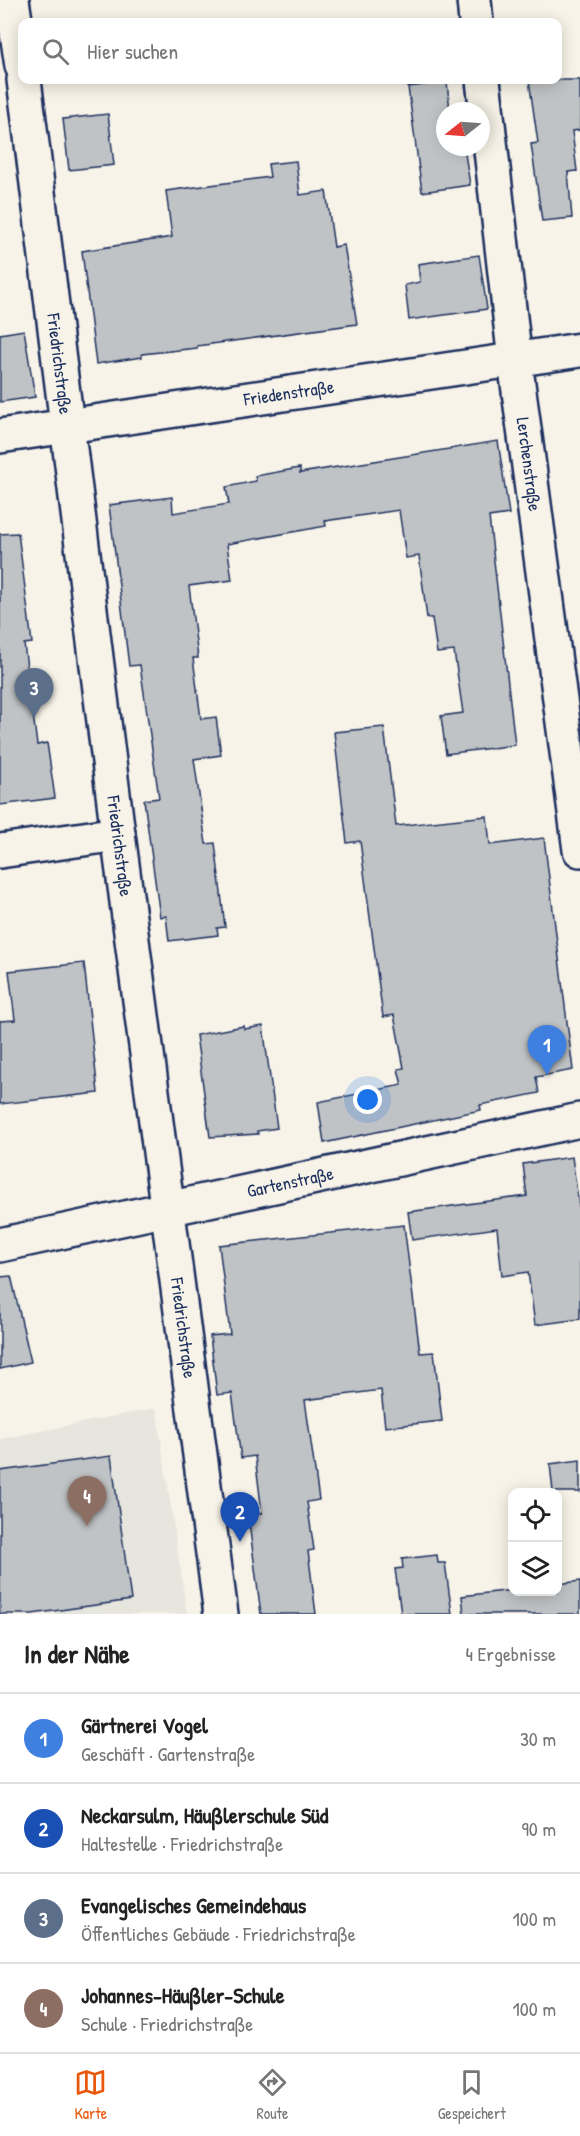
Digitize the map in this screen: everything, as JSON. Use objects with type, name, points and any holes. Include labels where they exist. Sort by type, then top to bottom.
[{"type":"street","points":[[12,0],[18,40]]},
{"type":"street","points":[[474,0],[476,18]]},
{"type":"street","name":"Friedrichstraße","points":[[24,84],[166,1210],[220,1614]]},
{"type":"street","name":"Lerchenstraße","points":[[483,84],[515,361],[580,850]]},
{"type":"street","name":"Friedenstraße","points":[[0,436],[580,350]]},
{"type":"street","points":[[0,851],[118,834]]},
{"type":"street","name":"Gartenstraße","points":[[0,1245],[580,1120]]},
{"type":"shaded area","points":[[156,1408],[187,1614],[0,1614],[0,1439]]},
{"type":"building","points":[[562,80],[580,80],[580,130],[572,131],[577,171],[568,172],[572,218],[542,221],[531,144],[538,143],[530,84],[562,84]]},
{"type":"building","points":[[447,84],[449,102],[436,102],[436,156],[465,156],[470,185],[422,192],[408,87]]},
{"type":"building","points":[[108,114],[114,165],[69,170],[63,119]]},
{"type":"building","points":[[296,161],[300,195],[326,191],[334,247],[344,245],[357,324],[142,354],[142,357],[96,364],[82,251],[172,237],[166,191],[270,177],[268,164]]},
{"type":"building","points":[[479,255],[487,309],[409,320],[405,285],[420,282],[418,264]]},
{"type":"building","points":[[24,330],[35,397],[0,402],[0,334]]},
{"type":"building","points":[[498,441],[509,514],[489,517],[515,745],[446,754],[441,716],[463,713],[454,651],[437,653],[432,618],[427,618],[419,556],[406,558],[399,510],[325,521],[326,526],[227,544],[232,580],[189,586],[198,658],[193,658],[201,719],[216,717],[221,755],[194,759],[206,844],[215,843],[225,927],[217,928],[218,935],[169,941],[166,916],[160,917],[144,800],[159,798],[140,665],[129,666],[109,505],[172,497],[173,513],[229,504],[226,487],[256,481],[255,476],[300,468],[300,473]]},
{"type":"building","points":[[18,533],[32,643],[24,644],[37,745],[47,743],[55,798],[0,805],[0,534]]},
{"type":"building","points":[[384,727],[396,826],[487,816],[490,845],[544,838],[573,1070],[536,1077],[539,1093],[480,1105],[481,1110],[324,1143],[318,1102],[402,1085],[398,1069],[404,1068],[394,1015],[383,1017],[360,841],[347,843],[334,732]]},
{"type":"building","points":[[84,963],[98,1093],[0,1104],[0,1021],[15,1020],[9,971]]},
{"type":"building","points":[[244,1026],[244,1029],[263,1026],[277,1128],[257,1131],[258,1134],[210,1137],[196,1035]]},
{"type":"building","points":[[572,1157],[580,1213],[580,1319],[535,1325],[528,1272],[502,1276],[497,1228],[412,1240],[408,1212],[527,1196],[523,1164]]},
{"type":"building","points":[[404,1225],[420,1353],[434,1352],[442,1421],[385,1427],[381,1390],[305,1400],[319,1500],[307,1502],[314,1550],[308,1551],[316,1614],[261,1614],[248,1515],[262,1513],[255,1456],[241,1458],[232,1393],[217,1395],[210,1336],[230,1334],[219,1245]]},
{"type":"building","points":[[11,1276],[31,1362],[0,1369],[0,1277]]},
{"type":"building","points":[[111,1456],[131,1600],[32,1614],[0,1614],[0,1471]]},
{"type":"building","points":[[580,1460],[580,1492],[562,1492],[562,1488],[553,1488],[550,1464]]},
{"type":"building","points":[[437,1555],[438,1563],[445,1563],[452,1614],[401,1614],[395,1569],[403,1568],[402,1559]]},
{"type":"building","points":[[580,1581],[580,1614],[464,1614],[462,1596],[508,1591],[508,1596],[562,1596],[562,1583]]},
{"type":"place","name":"Evangelisches Gemeindehaus","points":[[34,718]]},
{"type":"place","name":"Gärtnerei Vogel","points":[[547,1075]]},
{"type":"place","name":"Johannes-Häußler-Schule","points":[[87,1526]]},
{"type":"place","name":"Neckarsulm, Häußlerschule Süd","points":[[240,1542]]}]
